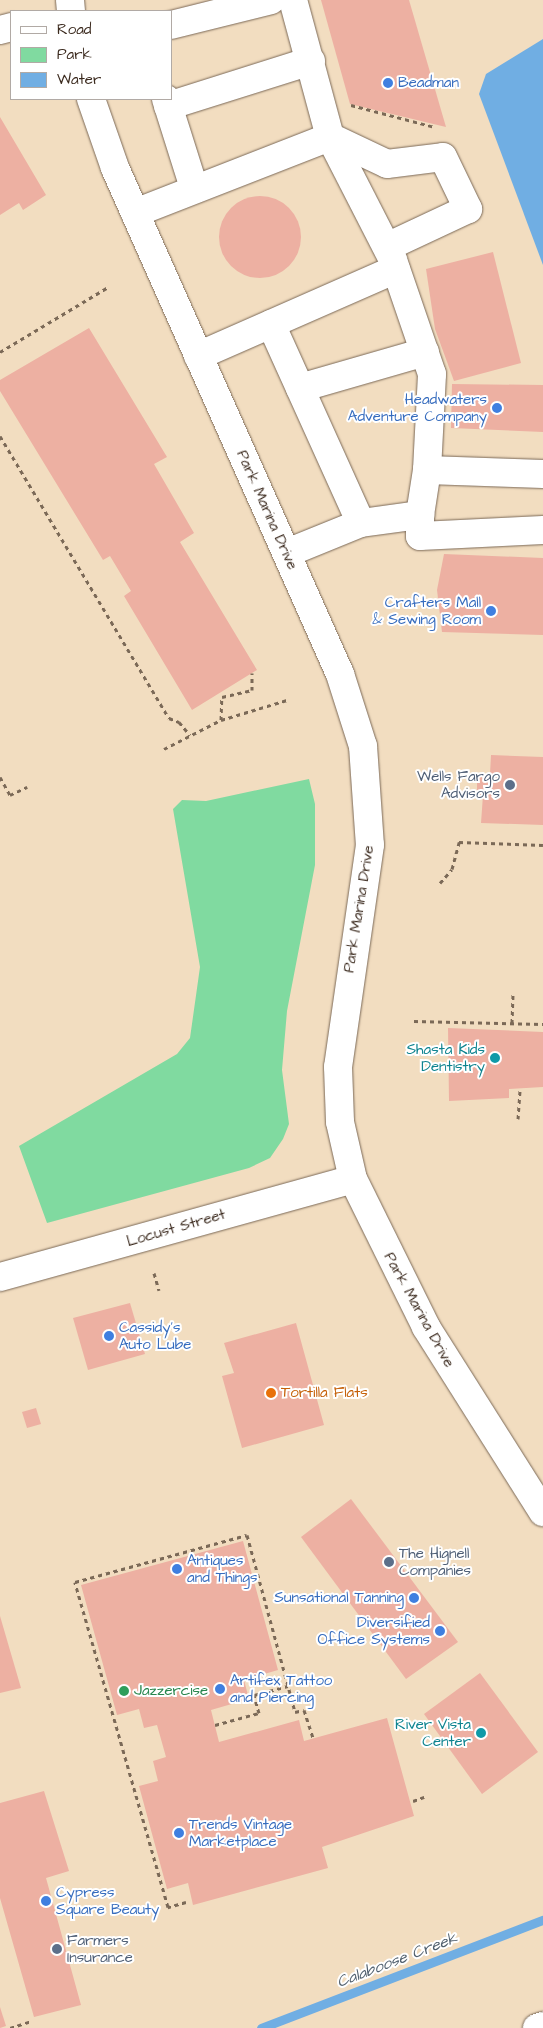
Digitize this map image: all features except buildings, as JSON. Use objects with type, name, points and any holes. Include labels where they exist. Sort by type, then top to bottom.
[{"type":"main road","points":[[172,25],[271,0]]},
{"type":"main road","points":[[293,0],[330,137],[392,258],[432,374],[427,470],[420,515],[420,536],[543,530]]},
{"type":"main road","points":[[194,188],[167,102],[311,61]]},
{"type":"main road","name":"Park Marina Drive","points":[[91,100],[135,213],[343,682],[368,780],[367,878],[341,1021],[338,1067],[341,1130],[353,1180],[426,1327],[543,1512]]},
{"type":"main road","points":[[135,213],[194,188],[330,137],[386,164],[443,157],[468,209],[392,258],[271,324],[198,356]]},
{"type":"main road","points":[[271,324],[361,523]]},
{"type":"main road","points":[[300,388],[425,352]]},
{"type":"main road","points":[[427,470],[543,474]]},
{"type":"main road","points":[[287,553],[361,523],[420,515]]},
{"type":"main road","name":"Locust Street","points":[[0,1277],[353,1180]]},
{"type":"main road","points":[[537,2028],[543,2026]]},
{"type":"path","points":[[344,104],[435,127]]},
{"type":"path","points":[[0,352],[108,288]]},
{"type":"path","points":[[0,436],[169,718],[179,722],[190,735]]},
{"type":"path","points":[[221,720],[222,697],[252,690],[252,673]]},
{"type":"path","points":[[164,749],[221,720],[287,700]]},
{"type":"path","points":[[0,777],[10,795],[27,787]]},
{"type":"path","points":[[440,883],[452,869],[459,842],[543,845]]},
{"type":"path","points":[[512,1023],[513,994]]},
{"type":"path","points":[[414,1021],[543,1024]]},
{"type":"path","points":[[518,1119],[520,1089]]},
{"type":"path","points":[[154,1273],[159,1290]]},
{"type":"path","points":[[186,1902],[168,1907],[75,1582],[247,1535],[295,1712],[304,1710],[313,1738]]},
{"type":"path","points":[[215,1725],[259,1713],[254,1695],[288,1686]]},
{"type":"path","points":[[413,1801],[424,1797]]},
{"type":"path","points":[[10,2028],[32,2021]]},
{"type":"green space","points":[[309,779],[315,804],[315,865],[287,1011],[282,1070],[289,1124],[283,1139],[270,1158],[249,1168],[47,1223],[19,1146],[177,1054],[190,1038],[200,967],[173,809],[182,800],[206,801]]},
{"type":"water","points":[[543,39],[543,265],[479,94],[486,74]]},
{"type":"waterway","name":"Calaboose Creek","points":[[261,2028],[543,1920]]},
{"type":"place","name":"Beadman","points":[[388,83]]},
{"type":"place","name":"Headwaters Adventure Company","points":[[497,408]]},
{"type":"place","name":"Crafters Mall & Sewing Room","points":[[491,611]]},
{"type":"place","name":"Wells Fargo Advisors","points":[[510,785]]},
{"type":"place","name":"Shasta Kids Dentistry","points":[[495,1058]]},
{"type":"place","name":"Cassidy's Auto Lube","points":[[109,1336]]},
{"type":"place","name":"Tortilla Flats","points":[[271,1393]]},
{"type":"place","name":"The Hignell Companies","points":[[389,1562]]},
{"type":"place","name":"Antiques and Things","points":[[177,1569]]},
{"type":"place","name":"Sunsational Tanning","points":[[414,1598]]},
{"type":"place","name":"Diversified Office Systems","points":[[440,1631]]},
{"type":"place","name":"Artifex Tattoo and Piercing","points":[[220,1689]]},
{"type":"place","name":"Jazzercise","points":[[124,1691]]},
{"type":"place","name":"River Vista Center","points":[[481,1733]]},
{"type":"place","name":"Trends Vintage Marketplace","points":[[179,1833]]},
{"type":"place","name":"Cypress Square Beauty","points":[[46,1901]]},
{"type":"place","name":"Farmers Insurance","points":[[57,1949]]}]
